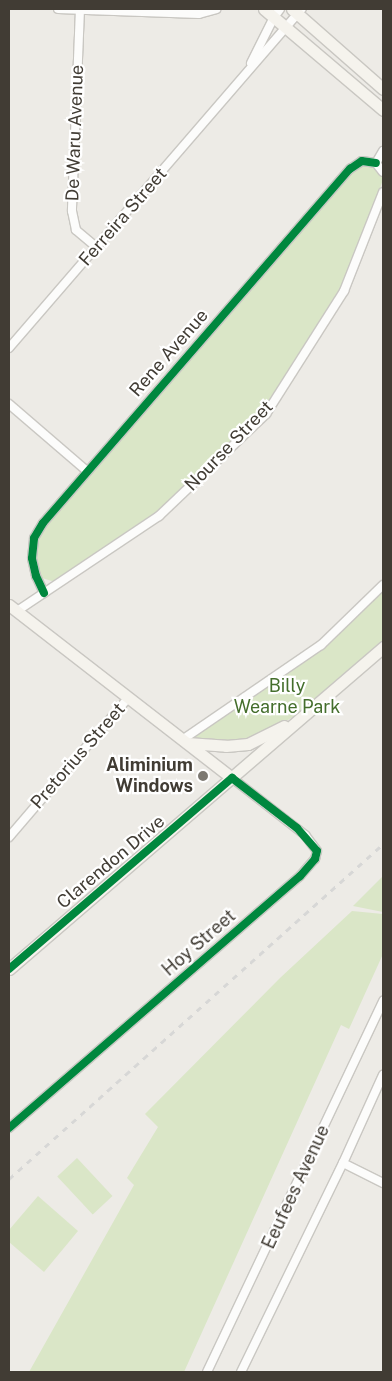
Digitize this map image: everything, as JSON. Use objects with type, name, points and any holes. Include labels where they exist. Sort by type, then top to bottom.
[{"type":"main road","points":[[264,9],[277,13],[287,27],[383,110]]},
{"type":"main road","points":[[297,10],[383,89]]},
{"type":"main road","points":[[13,608],[232,778]]},
{"type":"main road","name":"Clarendon Drive","points":[[9,968],[383,647]]},
{"type":"main road","points":[[184,741],[226,746],[248,744],[309,712]]},
{"type":"street","points":[[58,9],[199,14],[216,9]]},
{"type":"street","name":"De Waru Avenue","points":[[80,9],[72,211],[76,230],[96,247]]},
{"type":"street","name":"Ferreira Street","points":[[9,348],[287,27],[297,10]]},
{"type":"street","name":"Ferreira Street","points":[[236,86],[254,59],[277,13]]},
{"type":"street","points":[[383,151],[376,163],[383,172]]},
{"type":"street","name":"Rene Avenue","points":[[44,593],[34,570],[32,548],[34,538],[43,523],[350,169],[362,161],[376,163]]},
{"type":"street","name":"Nourse Street","points":[[13,608],[44,593],[160,516],[266,414],[344,291],[383,192]]},
{"type":"street","points":[[9,404],[87,471]]},
{"type":"street","points":[[184,741],[321,645],[383,585]]},
{"type":"street","name":"Pretorius Street","points":[[9,837],[128,698]]},
{"type":"street","name":"Hoy Street","points":[[9,1128],[293,882],[318,855],[316,848],[304,835],[232,778]]},
{"type":"street","name":"Eeufees Avenue","points":[[207,1372],[383,1001]]},
{"type":"street","name":"Eeufees Avenue","points":[[241,1372],[277,1294],[343,1163],[383,1075]]},
{"type":"street","points":[[343,1163],[383,1183]]},
{"type":"green space","points":[[360,165],[374,166],[380,171],[383,180],[341,288],[264,410],[160,511],[55,582],[42,578],[35,557],[36,542],[46,524],[352,172]]},
{"type":"green space","name":"Billy Wearne Park","points":[[383,589],[383,640],[298,714],[271,730],[244,742],[189,739],[324,647]]},
{"type":"green space","points":[[383,876],[383,912],[353,906]]},
{"type":"green space","points":[[352,911],[383,914],[383,954],[349,1029],[341,1025],[184,1372],[29,1372],[134,1185],[127,1178],[158,1127],[145,1114],[280,978]]},
{"type":"green space","points":[[77,1158],[112,1196],[93,1214],[57,1176]]},
{"type":"green space","points":[[38,1196],[78,1231],[44,1272],[9,1242],[9,1230]]},
{"type":"railway","points":[[9,1179],[383,844]]},
{"type":"cycle path","points":[[44,593],[36,576],[32,558],[34,538],[43,523],[350,169],[362,161],[376,163]]},
{"type":"cycle path","points":[[9,969],[232,778],[297,828],[317,851],[315,859],[300,876],[9,1128]]},
{"type":"place","name":"Aliminium Windows","points":[[203,776]]}]
